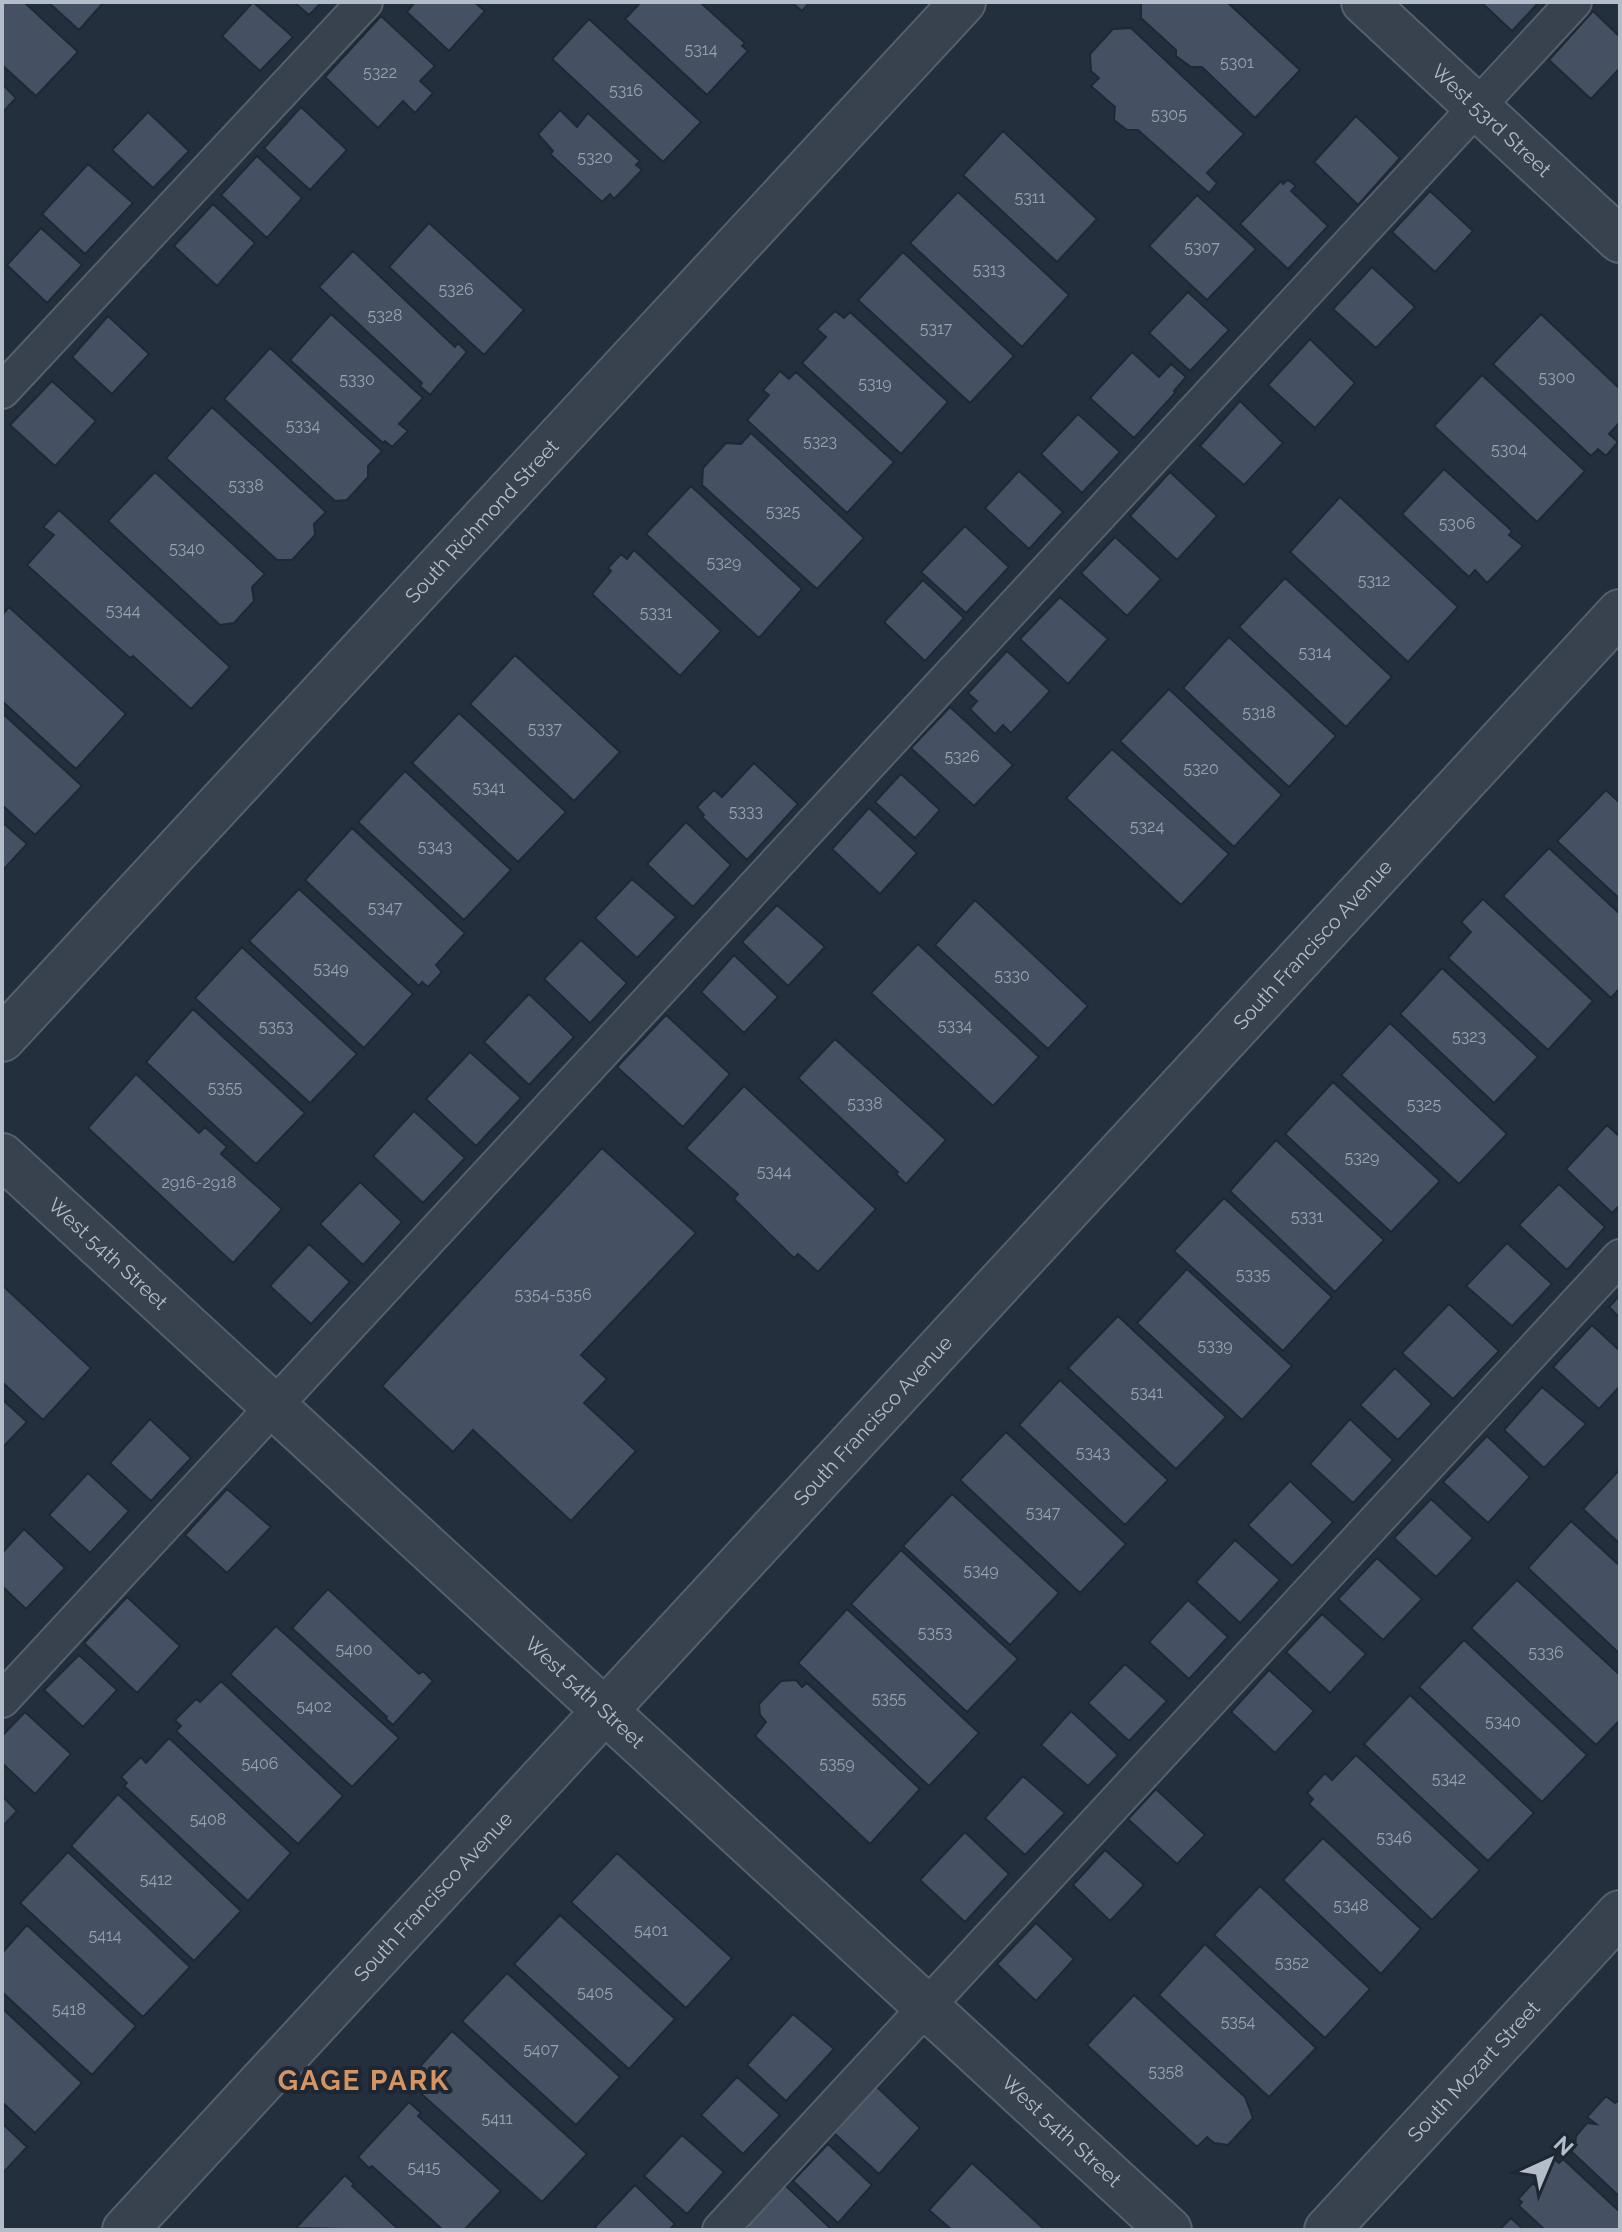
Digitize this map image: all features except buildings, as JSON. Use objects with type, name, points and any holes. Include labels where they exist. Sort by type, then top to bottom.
[{"type":"street","name":"South Richmond Street","points":[[2,1039],[963,2]]},
{"type":"street","name":"West 53rd Street","points":[[1364,2],[1620,240]]},
{"type":"street","name":"South Francisco Avenue","points":[[125,2230],[1620,612]]},
{"type":"street","name":"West 54th Street","points":[[2,1156],[1169,2230]]},
{"type":"street","name":"South Mozart Street","points":[[1327,2230],[1620,1913]]},
{"type":"lane","points":[[2,391],[365,2]]},
{"type":"lane","points":[[2,1700],[1574,2]]},
{"type":"lane","points":[[720,2230],[1620,1257]]},
{"type":"district","name":"GAGE PARK","points":[[364,2080]]}]
